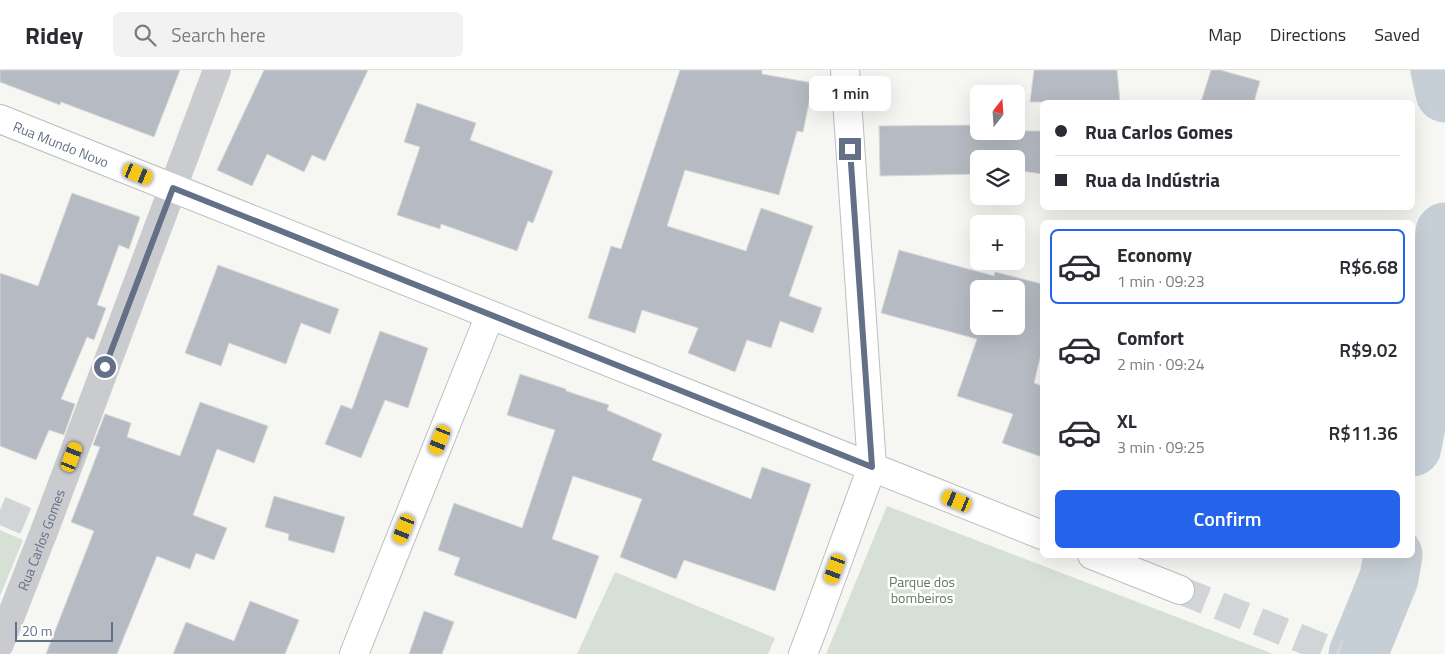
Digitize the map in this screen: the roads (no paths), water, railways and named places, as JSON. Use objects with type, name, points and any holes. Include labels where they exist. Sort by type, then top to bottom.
[{"type":"main road","points":[[803,654],[872,467],[845,70]]},
{"type":"main road","name":"Rua Mundo Novo","points":[[0,119],[1040,534]]},
{"type":"main road","points":[[354,654],[490,315]]},
{"type":"main road","points":[[1100,558],[1180,590]]},
{"type":"street","name":"Rua Carlos Gomes","points":[[0,644],[218,70]]},
{"type":"waterway","points":[[1440,70],[1445,93]]},
{"type":"waterway","points":[[1415,431],[1437,311],[1445,232]]},
{"type":"waterway","points":[[1358,654],[1389,578],[1392,558]]},
{"type":"tunnel","points":[[0,510],[45,529]]},
{"type":"tunnel","points":[[1180,590],[1339,654]]},
{"type":"park label","name":"Parque dos bombeiros","points":[[922,590]]}]
